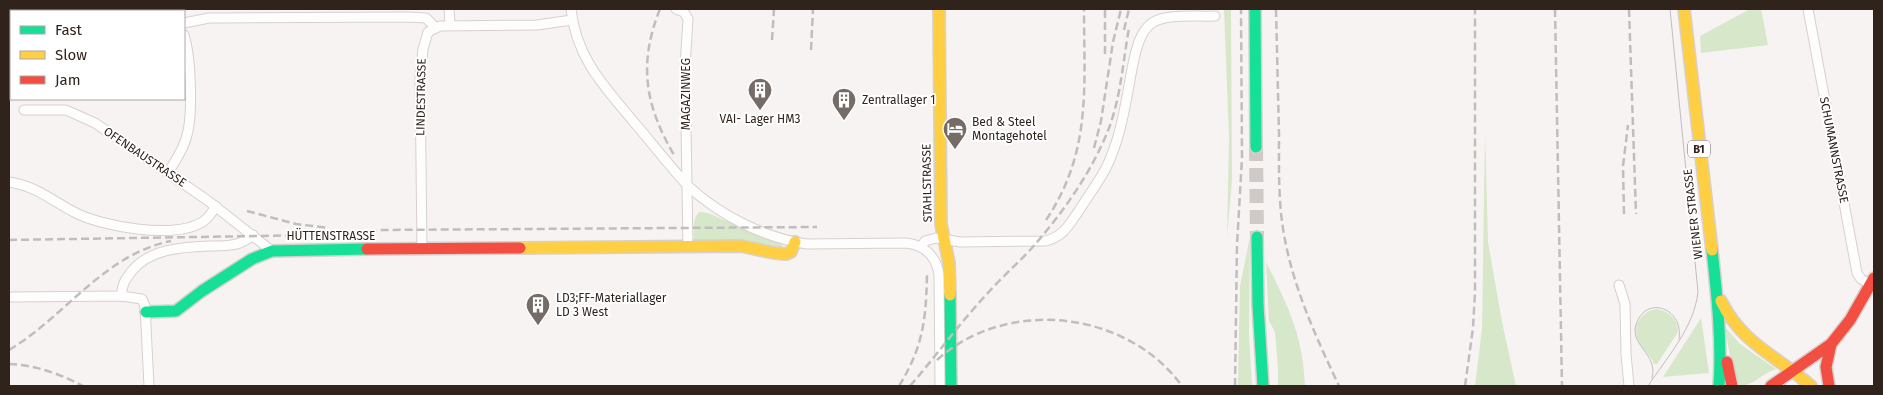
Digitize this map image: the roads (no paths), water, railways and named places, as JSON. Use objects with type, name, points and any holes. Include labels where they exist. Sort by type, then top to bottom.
[{"type":"main road","name":"STAHLSTRASSE","points":[[939,9],[941,224],[950,263],[951,386]]},
{"type":"main road","points":[[1255,9],[1256,147]]},
{"type":"main road","name":"WIENER STRASSE","points":[[1684,9],[1716,289],[1719,324],[1719,386]]},
{"type":"main road","points":[[1257,236],[1258,305],[1263,386]]},
{"type":"main road","name":"HÜTTENSTRASSE","points":[[272,251],[750,247],[784,255],[791,252],[796,242]]},
{"type":"main road","points":[[146,312],[176,311],[225,276],[272,251]]},
{"type":"main road","points":[[1771,386],[1831,344],[1850,320],[1872,282]]},
{"type":"main road","name":"B1","points":[[1716,289],[1728,318],[1736,329],[1752,344],[1793,371]]},
{"type":"main road","name":"B1","points":[[1719,324],[1732,386]]},
{"type":"main road","points":[[1829,386],[1826,364],[1831,344]]},
{"type":"main road","points":[[1793,371],[1811,386]]},
{"type":"street","points":[[449,9],[450,25]]},
{"type":"street","points":[[571,9],[572,20],[580,45],[591,68],[687,185],[706,202],[736,220],[796,242],[807,244],[906,243],[921,247],[934,259],[938,274],[940,386]]},
{"type":"street","name":"MAGAZINWEG","points":[[676,9],[684,12],[688,18],[685,66],[687,185]]},
{"type":"street","name":"SCHUMANNSTRASSE","points":[[1808,9],[1857,273],[1860,279],[1872,282]]},
{"type":"street","points":[[921,247],[925,241],[930,239],[960,242],[1046,241],[1059,237],[1069,226],[1098,182],[1110,158],[1122,119],[1134,59],[1144,30],[1150,24],[1164,18],[1215,16]]},
{"type":"street","points":[[185,23],[222,18],[408,17],[426,18],[435,27],[450,25],[537,25],[572,20]]},
{"type":"street","name":"LINDESTRASSE","points":[[422,250],[421,62],[427,34],[435,27]]},
{"type":"street","points":[[168,173],[184,143],[189,125],[189,62],[185,41]]},
{"type":"street","name":"OFENBAUSTRASSE","points":[[24,110],[71,111],[95,123],[216,206],[252,235]]},
{"type":"street","points":[[9,182],[32,188],[84,217],[138,229],[154,230],[188,227],[204,220],[216,206]]},
{"type":"street","points":[[687,185],[688,247]]},
{"type":"street","points":[[122,296],[122,287],[125,280],[140,262],[152,255],[183,248],[237,245],[246,241],[252,235]]},
{"type":"street","name":"HÜTTENSTRASSE","points":[[252,235],[272,251]]},
{"type":"street","points":[[1619,285],[1624,304],[1629,386]]},
{"type":"street","points":[[9,297],[122,296],[142,299],[146,306],[149,386]]},
{"type":"tunnel","points":[[1256,147],[1257,237]]},
{"type":"tram line","points":[[1648,386],[1679,342],[1691,318],[1698,292],[1670,9]]},
{"type":"tram line","points":[[1652,378],[1653,369],[1651,362],[1636,337],[1637,322],[1642,314],[1649,309],[1656,308],[1664,309],[1671,313],[1679,329],[1679,339]]},
{"type":"railway","points":[[660,9],[649,48],[648,84],[656,119],[674,155]]},
{"type":"railway","points":[[772,40],[774,9]]},
{"type":"railway","points":[[811,50],[813,9]]},
{"type":"railway","points":[[1046,220],[1061,195],[1078,144],[1084,92],[1084,9]]},
{"type":"railway","points":[[1105,9],[1105,54]]},
{"type":"railway","points":[[1094,148],[1101,121],[1113,42],[1121,9]]},
{"type":"railway","points":[[1124,30],[1129,9]]},
{"type":"railway","points":[[1235,386],[1237,245],[1242,158],[1241,9]]},
{"type":"railway","points":[[1276,9],[1279,187],[1285,240],[1301,297],[1339,386]]},
{"type":"railway","points":[[1465,386],[1473,328],[1475,292],[1475,9]]},
{"type":"railway","points":[[1555,9],[1562,386]]},
{"type":"railway","points":[[1629,9],[1636,214]]},
{"type":"railway","points":[[910,386],[976,306],[1043,236],[1085,176],[1102,144],[1113,116],[1129,28]]},
{"type":"railway","points":[[1624,214],[1623,166],[1628,125]]},
{"type":"railway","points":[[247,211],[296,224],[329,228]]},
{"type":"railway","points":[[9,240],[319,235],[351,234],[382,230],[817,227]]},
{"type":"railway","points":[[9,350],[30,336],[86,288],[125,259],[147,248],[171,241]]},
{"type":"railway","points":[[899,386],[913,359],[922,333],[926,306],[927,275]]},
{"type":"railway","points":[[937,360],[965,340],[997,327],[1030,321],[1065,321],[1099,328],[1130,341],[1159,360],[1182,386]]},
{"type":"railway","points":[[9,364],[29,366],[48,371],[83,386]]},
{"type":"place","name":"VAI- Lager HM3","points":[[760,111]]},
{"type":"place","name":"Zentrallager 1","points":[[844,121]]},
{"type":"place","name":"Bed & Steel Montagehotel","points":[[955,150]]},
{"type":"place","name":"LD3;FF-Materiallager LD 3 West","points":[[538,326]]}]
